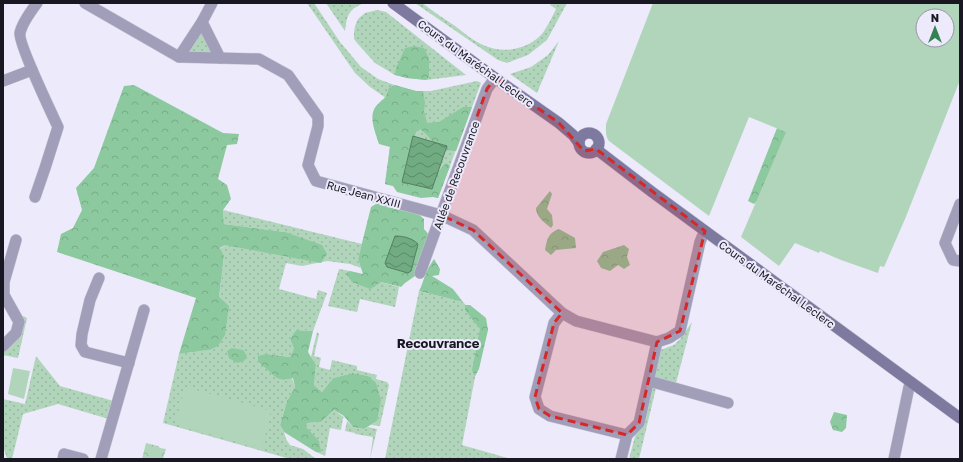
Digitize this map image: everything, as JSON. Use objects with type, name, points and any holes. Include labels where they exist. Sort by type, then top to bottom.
[{"type":"main road","name":"Cours du Maréchal Leclerc","points":[[393,3],[559,123],[573,135],[579,143]]},
{"type":"main road","name":"Cours du Maréchal Leclerc","points":[[559,123],[586,133]]},
{"type":"main road","points":[[586,133],[591,133],[596,136],[598,141],[596,149],[593,151],[587,152],[581,149],[579,143],[581,137],[586,133]]},
{"type":"main road","name":"Cours du Maréchal Leclerc","points":[[596,149],[652,192],[960,418]]},
{"type":"street","points":[[35,197],[58,127],[20,40],[20,33],[36,3]]},
{"type":"street","name":"Rue Jean XXIII","points":[[85,3],[179,57],[259,59],[288,75],[318,117],[318,126],[308,165],[316,181],[441,215],[473,230],[562,313],[576,321],[656,342]]},
{"type":"street","points":[[179,57],[202,22],[212,3]]},
{"type":"street","points":[[202,22],[220,58]]},
{"type":"street","points":[[3,81],[32,70]]},
{"type":"street","name":"Allée de Recouvrance","points":[[420,273],[487,89],[495,78]]},
{"type":"street","points":[[960,204],[945,243],[953,260],[960,261]]},
{"type":"street","points":[[621,459],[627,435],[639,423],[656,342],[669,338],[680,331],[700,242],[705,231]]},
{"type":"street","points":[[3,346],[16,333],[19,322],[4,295],[4,282],[16,240]]},
{"type":"street","points":[[99,278],[90,300],[81,345],[84,352],[129,363]]},
{"type":"street","points":[[101,459],[144,310]]},
{"type":"street","points":[[562,313],[554,323],[535,397],[539,408],[550,416],[627,435]]},
{"type":"street","points":[[649,381],[728,403]]},
{"type":"street","points":[[894,459],[909,387],[912,383]]},
{"type":"street","points":[[62,459],[64,454],[82,459]]},
{"type":"highlighted area","points":[[495,78],[559,123],[584,151],[596,149],[705,231],[680,331],[657,342],[639,423],[627,435],[550,416],[539,409],[535,397],[554,323],[562,313],[473,230],[441,215],[487,89]]},
{"type":"green space","points":[[307,3],[314,3],[340,42],[361,67],[378,79],[416,91],[431,91],[477,81],[481,83],[438,198],[385,184],[396,101],[386,98],[370,87],[355,73]]},
{"type":"green space","points":[[326,3],[364,3],[351,11],[345,31]]},
{"type":"green space","points":[[415,3],[422,3],[478,42],[488,47],[504,50],[520,48],[535,40],[541,35],[556,9],[550,5],[552,3],[567,3],[547,40],[528,55],[507,63],[498,60]]},
{"type":"green space","points":[[653,3],[960,3],[960,80],[905,219],[884,267],[880,266],[878,273],[820,251],[819,253],[795,243],[779,266],[741,237],[786,132],[749,117],[709,216],[609,141],[606,135],[606,124]]},
{"type":"green space","points":[[377,10],[386,12],[466,75],[426,80],[407,78],[395,75],[375,63],[354,39],[354,33],[358,19],[365,13]]},
{"type":"green space","points":[[200,33],[202,33],[213,53],[187,53]]},
{"type":"green space","points":[[559,41],[537,93],[510,74],[531,67],[548,55]]},
{"type":"green space","points":[[414,46],[424,48],[429,58],[429,77],[426,80],[395,75],[396,68],[405,48]]},
{"type":"green space","points":[[134,85],[223,133],[239,134],[237,144],[227,145],[218,179],[227,185],[231,199],[223,210],[224,224],[285,232],[322,245],[327,254],[321,263],[225,245],[220,248],[224,256],[219,297],[229,306],[225,335],[218,346],[209,350],[179,354],[196,298],[57,252],[61,234],[73,228],[82,210],[76,188],[94,168],[124,86]]},
{"type":"green space","points":[[395,85],[416,91],[423,91],[425,103],[424,111],[427,123],[439,122],[463,107],[472,107],[456,151],[444,150],[436,146],[420,129],[416,132],[404,172],[409,183],[431,185],[437,173],[446,163],[450,166],[438,198],[421,198],[397,192],[393,186],[385,184],[390,147],[379,144],[372,118],[375,108],[385,98],[389,88]]},
{"type":"green space","points":[[777,128],[787,132],[757,201],[754,204],[748,201]]},
{"type":"green space","points":[[550,191],[552,194],[547,209],[552,215],[553,225],[551,228],[539,217],[536,211],[536,208]]},
{"type":"green space","points":[[379,202],[417,213],[424,219],[424,229],[431,237],[415,276],[401,287],[381,282],[370,289],[352,282],[347,275],[347,272],[350,271],[363,274],[358,259],[371,207]]},
{"type":"green space","points":[[223,210],[362,244],[358,259],[361,268],[350,264],[327,261],[302,266],[286,263],[279,289],[316,299],[318,290],[327,293],[313,331],[296,330],[290,339],[294,349],[290,357],[267,354],[258,362],[273,374],[284,380],[292,378],[295,387],[287,401],[280,425],[290,445],[303,449],[316,459],[290,459],[163,423],[179,354],[209,350],[219,297],[224,256],[220,249],[225,245],[285,232],[224,224]]},
{"type":"green space","points":[[559,229],[575,238],[576,248],[556,250],[551,255],[545,250],[547,240],[552,232]]},
{"type":"green space","points":[[624,245],[629,249],[627,257],[630,265],[624,269],[618,265],[610,271],[601,268],[597,261],[603,252]]},
{"type":"green space","points":[[434,259],[440,269],[439,275],[432,276],[453,289],[463,302],[419,291],[427,270]]},
{"type":"green space","points":[[339,269],[350,271],[347,272],[399,287],[395,307],[360,299],[357,312],[328,306]]},
{"type":"green space","points":[[419,291],[463,302],[485,325],[462,445],[511,459],[385,459]]},
{"type":"green space","points":[[465,305],[470,305],[486,318],[488,330],[479,369],[475,376],[472,370],[480,329],[465,310]]},
{"type":"green space","points":[[23,316],[27,318],[18,358],[3,355],[3,352],[20,335]]},
{"type":"green space","points":[[692,322],[676,383],[656,378],[654,373],[660,350],[674,345]]},
{"type":"green space","points":[[296,330],[313,331],[308,352],[316,365],[314,385],[322,392],[333,378],[353,373],[368,376],[376,383],[381,400],[377,421],[364,429],[353,427],[344,416],[334,410],[321,422],[307,423],[306,427],[319,441],[321,452],[316,452],[284,432],[280,425],[287,401],[295,387],[293,378],[284,380],[277,378],[258,362],[258,356],[267,354],[290,357],[294,349],[290,339]]},
{"type":"green space","points":[[317,332],[319,334],[314,356],[321,358],[319,367],[330,370],[332,360],[357,366],[357,370],[377,375],[376,379],[387,382],[389,385],[380,426],[371,425],[377,421],[368,376],[353,373],[333,378],[322,392],[314,385],[316,365],[311,357]]},
{"type":"green space","points":[[232,348],[243,350],[247,356],[244,361],[237,363],[229,358],[227,351]]},
{"type":"green space","points":[[36,356],[60,386],[117,402],[112,420],[58,404],[23,414],[12,459],[7,459],[3,446],[3,399],[25,404]]},
{"type":"green space","points":[[13,368],[30,371],[24,399],[8,394]]},
{"type":"green space","points":[[185,387],[271,411],[262,449],[175,424]]},
{"type":"green space","points":[[653,387],[656,388],[639,459],[629,459],[649,390]]},
{"type":"green space","points":[[334,410],[345,418],[343,418],[341,430],[330,428],[325,456],[316,452],[320,452],[305,427],[307,423],[321,422]]},
{"type":"green space","points":[[834,412],[847,415],[846,428],[842,432],[833,430],[830,422]]},
{"type":"green space","points":[[347,421],[353,427],[364,429],[368,427],[377,429],[370,459],[373,437],[345,431]]},
{"type":"green space","points":[[146,443],[166,449],[163,459],[142,459]]},
{"type":"water","points":[[413,136],[447,146],[432,189],[402,182]]},
{"type":"water","points":[[395,236],[401,236],[413,240],[418,244],[411,271],[408,273],[387,267],[385,263]]},
{"type":"district","name":"Recouvrance","points":[[438,343]]}]
